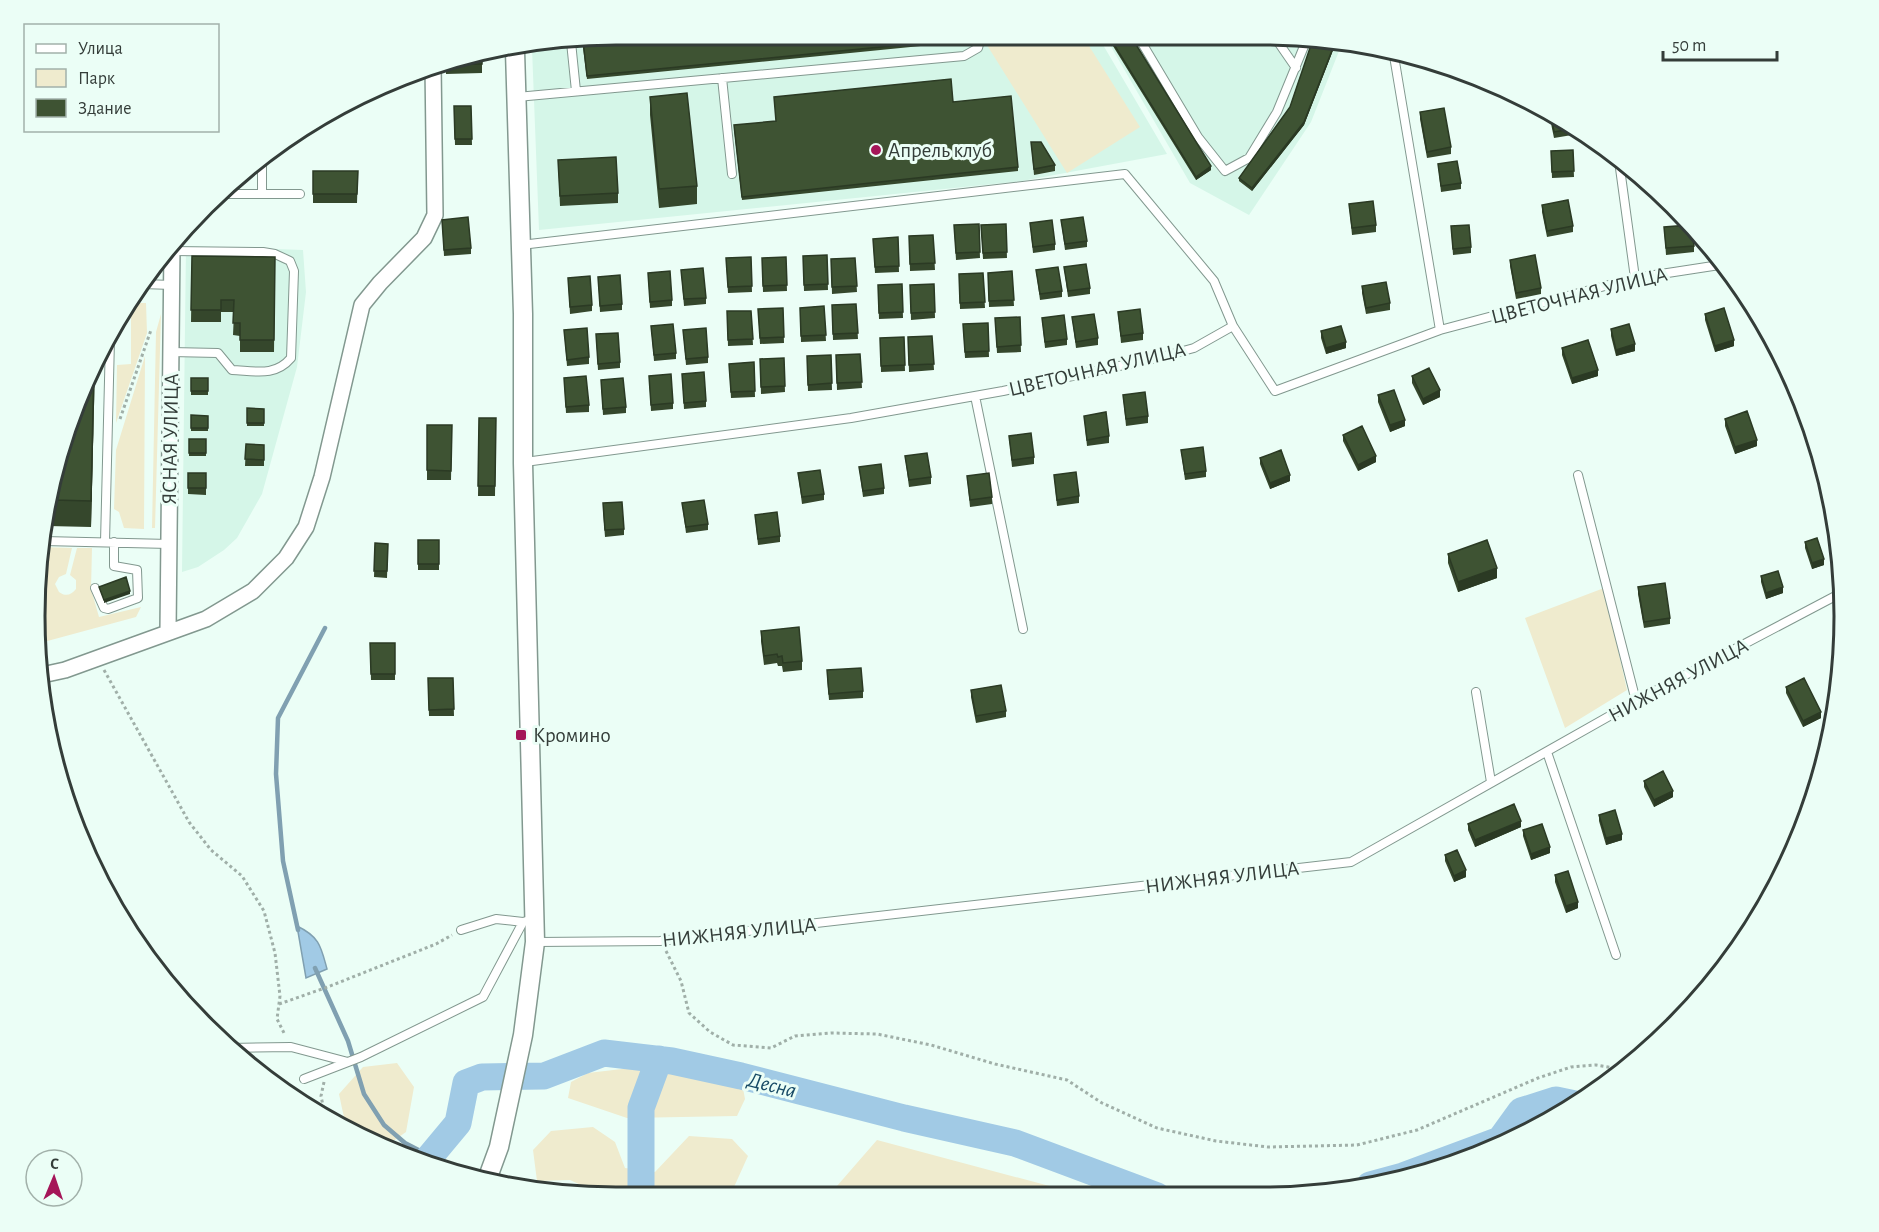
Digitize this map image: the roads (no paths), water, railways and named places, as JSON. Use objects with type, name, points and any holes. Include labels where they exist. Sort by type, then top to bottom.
[{"type":"street","points":[[490,1173],[499,1147],[523,1035],[535,942],[528,921],[523,463],[524,314],[515,54]]},
{"type":"street","points":[[48,674],[65,670],[206,619],[253,591],[286,558],[306,527],[322,477],[362,305],[424,238],[435,215],[433,75]]},
{"type":"street","name":"ЯСНАЯ УЛИЦА","points":[[168,632],[172,258]]},
{"type":"lane","points":[[517,97],[964,56],[978,48],[979,45]]},
{"type":"lane","points":[[1143,45],[1198,137],[1225,171],[1249,158],[1277,112],[1304,46]]},
{"type":"lane","points":[[1280,45],[1296,68]]},
{"type":"lane","points":[[572,47],[576,92]]},
{"type":"lane","points":[[1395,60],[1440,330]]},
{"type":"lane","points":[[722,78],[732,174]]},
{"type":"lane","points":[[261,169],[262,194]]},
{"type":"lane","points":[[1621,171],[1635,278]]},
{"type":"lane","points":[[521,245],[1125,174],[1214,281],[1233,326]]},
{"type":"lane","points":[[232,194],[300,194]]},
{"type":"lane","points":[[171,352],[218,353],[232,370],[273,371],[284,367],[291,358],[294,271],[290,261],[275,254],[263,252],[180,248]]},
{"type":"lane","name":"ЦВЕТОЧНАЯ УЛИЦА","points":[[523,463],[850,418],[975,396],[1161,357],[1194,348],[1233,326],[1275,390],[1440,330],[1635,278],[1714,266]]},
{"type":"lane","points":[[151,284],[172,285]]},
{"type":"lane","points":[[96,588],[104,608],[108,609],[138,598],[136,570],[114,566],[109,542],[110,351]]},
{"type":"lane","points":[[975,396],[1023,629]]},
{"type":"lane","points":[[1578,476],[1636,701]]},
{"type":"lane","points":[[50,541],[169,544]]},
{"type":"lane","name":"НИЖНЯЯ УЛИЦА","points":[[535,942],[660,941],[1351,861],[1636,701],[1833,597]]},
{"type":"lane","points":[[1476,692],[1491,782]]},
{"type":"lane","points":[[1547,752],[1616,955]]},
{"type":"lane","points":[[304,1079],[361,1057],[483,997],[528,921],[496,919],[461,930]]},
{"type":"lane","points":[[243,1048],[291,1047],[349,1062]]},
{"type":"water","points":[[297,926],[311,934],[318,943],[327,969],[306,978]]},
{"type":"waterway","points":[[298,930],[283,861],[276,774],[278,718],[325,628]]},
{"type":"waterway","points":[[315,968],[348,1041],[364,1094],[384,1125],[405,1143],[430,1156]]},
{"type":"waterway","name":"Десна","points":[[430,1156],[458,1123],[466,1083],[482,1077],[544,1076],[604,1053],[672,1061],[741,1076],[904,1118],[1015,1143],[1133,1187]]},
{"type":"waterway","points":[[641,1187],[641,1108],[659,1059]]},
{"type":"waterway","name":"Десна","points":[[1505,1133],[1521,1111],[1556,1100],[1563,1102]]},
{"type":"place","name":"Апрель клуб","points":[[876,150]]},
{"type":"place","name":"Кромино","points":[[521,735]]}]
